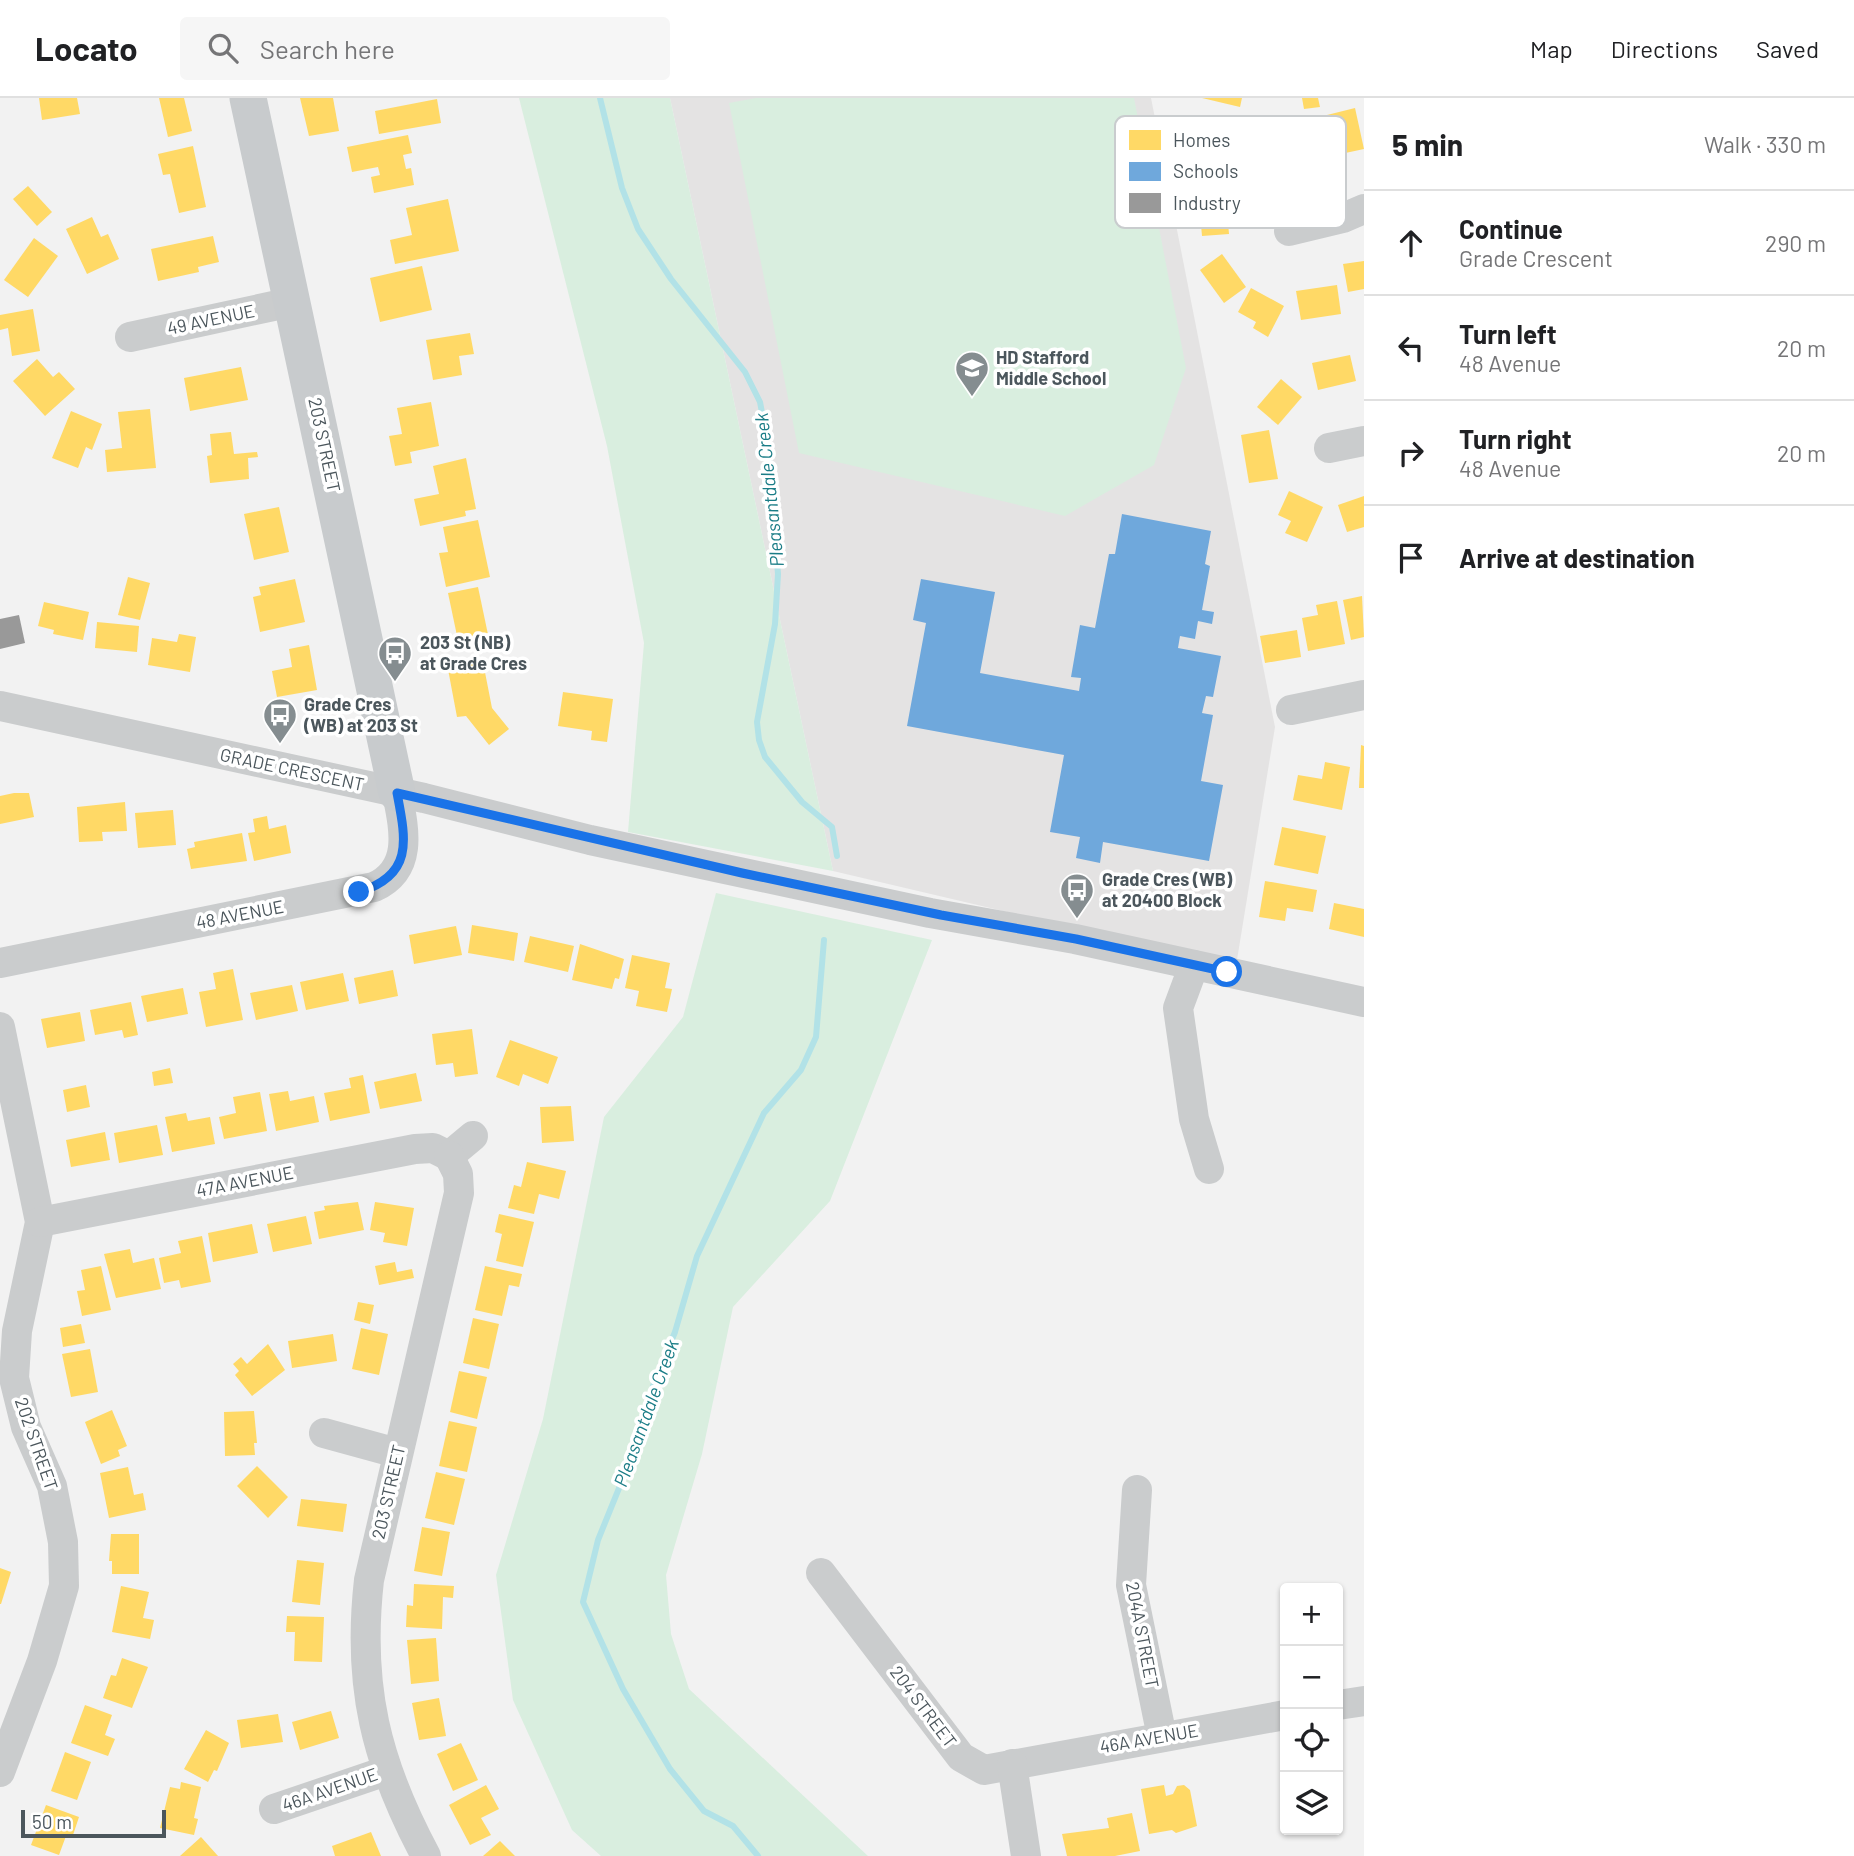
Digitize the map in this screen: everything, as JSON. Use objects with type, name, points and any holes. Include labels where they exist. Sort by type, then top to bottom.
[{"type":"main road","name":"203 STREET","points":[[248,98],[397,793]]},
{"type":"street","points":[[1346,217],[1364,209]]},
{"type":"street","points":[[1289,230],[1298,228]]},
{"type":"street","name":"49 AVENUE","points":[[130,337],[292,302]]},
{"type":"street","points":[[1329,448],[1364,441]]},
{"type":"street","points":[[1291,710],[1364,695]]},
{"type":"street","name":"GRADE CRESCENT","points":[[0,706],[397,793],[742,873],[1364,1002]]},
{"type":"street","name":"48 AVENUE","points":[[0,964],[374,887],[388,881],[400,862],[406,840],[397,793]]},
{"type":"street","points":[[1194,965],[1178,1008],[1194,1119],[1209,1169]]},
{"type":"street","name":"202 STREET","points":[[0,1027],[40,1222],[17,1331],[14,1378],[26,1427],[52,1486],[63,1542],[64,1586],[42,1661],[0,1772]]},
{"type":"street","points":[[449,1156],[473,1136]]},
{"type":"street","name":"47A AVENUE","points":[[40,1222],[415,1149],[433,1148],[449,1156]]},
{"type":"street","name":"203 STREET","points":[[426,1856],[386,1771],[368,1685],[365,1632],[369,1580],[459,1193],[458,1174],[449,1156]]},
{"type":"street","points":[[324,1433],[397,1452]]},
{"type":"street","name":"204A STREET","points":[[1137,1490],[1131,1585],[1162,1737]]},
{"type":"street","name":"204 STREET","points":[[821,1573],[961,1757],[984,1770],[1012,1764]]},
{"type":"street","points":[[1343,1704],[1364,1701]]},
{"type":"street","name":"46A AVENUE","points":[[1012,1764],[1280,1716]]},
{"type":"street","points":[[1012,1764],[1026,1856]]},
{"type":"street","name":"46A AVENUE","points":[[274,1809],[386,1771]]},
{"type":"shaded area","name":"HD Stafford Middle School","points":[[670,98],[1151,98],[1155,116],[1115,116],[1115,228],[1177,228],[1275,727],[1236,966],[833,871]]},
{"type":"green space","points":[[519,98],[670,98],[833,871],[628,832],[644,643],[607,446]]},
{"type":"green space","points":[[756,98],[1134,98],[1137,116],[1115,116],[1115,228],[1159,228],[1186,368],[1154,465],[1065,516],[799,453],[729,103]]},
{"type":"green space","points":[[716,893],[932,940],[830,1201],[733,1307],[702,1454],[666,1575],[671,1634],[689,1689],[868,1856],[601,1856],[572,1830],[513,1700],[496,1575],[543,1419],[604,1117],[683,1017]]},
{"type":"building: Homes","points":[[39,98],[77,98],[80,114],[42,120]]},
{"type":"building: Homes","points":[[159,98],[184,98],[192,131],[168,137]]},
{"type":"building: Homes","points":[[300,98],[333,98],[339,131],[309,136]]},
{"type":"building: Homes","points":[[1202,98],[1242,98],[1240,107]]},
{"type":"building: Homes","points":[[1302,98],[1318,98],[1320,107],[1304,109]]},
{"type":"building: Homes","points":[[437,99],[441,123],[379,134],[375,111]]},
{"type":"building: Homes","points":[[1355,108],[1364,149],[1346,153],[1346,116],[1327,115]]},
{"type":"building: Homes","points":[[408,135],[412,153],[403,155],[406,169],[411,168],[414,185],[374,193],[371,177],[380,175],[378,167],[352,172],[347,147]]},
{"type":"building: Homes","points":[[193,146],[206,207],[179,213],[170,174],[163,175],[158,154]]},
{"type":"building: Homes","points":[[28,186],[52,212],[37,226],[13,199]]},
{"type":"building: Homes","points":[[448,199],[459,251],[395,264],[390,240],[412,235],[406,208]]},
{"type":"building: Homes","points":[[92,217],[101,237],[108,234],[119,259],[87,274],[66,229]]},
{"type":"building: Homes","points":[[1201,228],[1228,228],[1229,234],[1202,236]]},
{"type":"building: Homes","points":[[213,236],[219,262],[198,267],[199,272],[158,281],[151,249]]},
{"type":"building: Homes","points":[[34,238],[58,256],[28,297],[4,280]]},
{"type":"building: Homes","points":[[1222,254],[1246,287],[1224,303],[1200,270]]},
{"type":"building: Homes","points":[[1364,261],[1364,289],[1348,292],[1343,264]]},
{"type":"building: Homes","points":[[422,266],[432,310],[380,322],[370,278]]},
{"type":"building: Homes","points":[[1337,285],[1341,314],[1301,320],[1296,291]]},
{"type":"building: Homes","points":[[1251,288],[1284,306],[1268,337],[1253,328],[1256,322],[1238,312]]},
{"type":"building: Homes","points":[[33,309],[40,351],[12,356],[8,328],[0,330],[0,315]]},
{"type":"building: Homes","points":[[470,333],[474,354],[459,356],[462,375],[433,380],[426,340]]},
{"type":"building: Homes","points":[[1350,355],[1356,381],[1318,390],[1312,363]]},
{"type":"building: Homes","points":[[37,359],[53,377],[59,372],[75,389],[45,416],[13,381]]},
{"type":"building: Homes","points":[[241,367],[248,400],[190,411],[184,378]]},
{"type":"building: Homes","points":[[1281,379],[1302,397],[1278,425],[1257,407]]},
{"type":"building: Homes","points":[[431,402],[439,446],[410,452],[412,463],[395,466],[389,436],[402,434],[397,408]]},
{"type":"building: Homes","points":[[150,409],[156,468],[107,472],[105,450],[122,448],[118,412]]},
{"type":"building: Homes","points":[[71,411],[102,424],[92,450],[86,447],[78,468],[52,458]]},
{"type":"building: Homes","points":[[1269,430],[1278,479],[1249,483],[1241,435]]},
{"type":"building: Homes","points":[[231,432],[234,454],[257,452],[258,457],[248,458],[249,479],[210,483],[207,456],[212,455],[210,434]]},
{"type":"building: Homes","points":[[466,458],[476,509],[465,511],[466,516],[420,526],[414,499],[439,494],[433,466]]},
{"type":"building: Homes","points":[[1289,491],[1323,507],[1307,542],[1285,533],[1291,521],[1278,515]]},
{"type":"building: Homes","points":[[1364,496],[1364,527],[1347,532],[1338,505]]},
{"type":"building: Homes","points":[[279,507],[289,552],[254,560],[244,514]]},
{"type":"building: Homes","points":[[478,520],[490,577],[446,587],[439,553],[448,552],[443,527]]},
{"type":"building: Homes","points":[[128,577],[150,583],[140,620],[118,615]]},
{"type":"building: Homes","points":[[295,579],[305,622],[260,632],[253,597],[261,595],[259,587]]},
{"type":"building: Homes","points":[[478,587],[490,644],[460,650],[448,593]]},
{"type":"building: Homes","points":[[1362,596],[1364,637],[1351,640],[1343,600]]},
{"type":"building: Homes","points":[[1337,601],[1345,644],[1308,651],[1302,618],[1318,615],[1316,605]]},
{"type":"building: Homes","points":[[44,602],[89,612],[83,640],[53,634],[54,630],[38,626]]},
{"type":"building: Homes","points":[[97,622],[139,626],[137,652],[95,648]]},
{"type":"building: Homes","points":[[1297,630],[1301,657],[1265,663],[1260,636]]},
{"type":"building: Homes","points":[[179,634],[196,637],[190,672],[148,665],[152,638],[177,642]]},
{"type":"building: Homes","points":[[309,645],[317,690],[277,697],[272,671],[292,667],[289,649]]},
{"type":"building: Homes","points":[[482,657],[492,708],[509,729],[489,745],[466,716],[457,717],[447,664]]},
{"type":"building: Homes","points":[[563,692],[613,699],[607,742],[591,740],[592,731],[558,726]]},
{"type":"building: Homes","points":[[1361,745],[1364,746],[1364,788],[1359,788]]},
{"type":"building: Homes","points":[[1325,762],[1350,767],[1342,810],[1293,800],[1298,775],[1322,779]]},
{"type":"building: Homes","points":[[29,793],[34,817],[0,824],[0,796]]},
{"type":"building: Homes","points":[[125,802],[127,831],[102,832],[103,841],[79,842],[77,807]]},
{"type":"building: Homes","points":[[173,810],[176,845],[138,848],[135,813]]},
{"type":"building: Homes","points":[[267,816],[269,829],[286,825],[291,853],[254,861],[248,833],[255,832],[253,819]]},
{"type":"building: Homes","points":[[1282,827],[1326,836],[1318,874],[1274,865]]},
{"type":"building: Homes","points":[[242,833],[247,861],[191,869],[187,849],[195,847],[194,842]]},
{"type":"building: Homes","points":[[1265,881],[1317,890],[1313,912],[1287,908],[1285,921],[1259,917]]},
{"type":"building: Homes","points":[[1334,903],[1364,909],[1364,937],[1329,929]]},
{"type":"building: Homes","points":[[472,925],[518,933],[514,961],[468,953]]},
{"type":"building: Homes","points":[[456,926],[462,955],[414,964],[409,935]]},
{"type":"building: Homes","points":[[530,936],[574,946],[568,972],[524,962]]},
{"type":"building: Homes","points":[[580,944],[624,959],[619,979],[615,978],[612,989],[572,980]]},
{"type":"building: Homes","points":[[632,955],[670,963],[665,988],[672,989],[667,1012],[636,1006],[639,991],[625,988]]},
{"type":"building: Homes","points":[[233,969],[243,1020],[206,1027],[199,992],[216,989],[213,973]]},
{"type":"building: Homes","points":[[393,970],[398,996],[359,1004],[354,978]]},
{"type":"building: Homes","points":[[343,973],[349,1001],[306,1010],[300,982]]},
{"type":"building: Homes","points":[[292,985],[298,1011],[256,1020],[250,993]]},
{"type":"building: Homes","points":[[183,988],[188,1014],[147,1022],[141,996]]},
{"type":"building: Homes","points":[[131,1002],[138,1035],[124,1038],[122,1030],[95,1035],[90,1010]]},
{"type":"building: Homes","points":[[80,1012],[85,1041],[47,1048],[41,1019]]},
{"type":"building: Homes","points":[[472,1029],[478,1074],[455,1077],[453,1063],[436,1065],[432,1034]]},
{"type":"building: Homes","points":[[510,1040],[558,1057],[548,1084],[523,1074],[519,1086],[496,1077]]},
{"type":"building: Homes","points":[[170,1068],[173,1083],[154,1086],[152,1072]]},
{"type":"building: Homes","points":[[416,1073],[422,1101],[380,1109],[374,1082]]},
{"type":"building: Homes","points":[[363,1075],[370,1113],[330,1121],[324,1093],[351,1088],[349,1078]]},
{"type":"building: Homes","points":[[86,1085],[90,1107],[67,1112],[63,1090]]},
{"type":"building: Homes","points":[[288,1091],[290,1101],[314,1096],[319,1122],[276,1131],[269,1094]]},
{"type":"building: Homes","points":[[260,1092],[267,1131],[224,1139],[219,1117],[236,1113],[233,1097]]},
{"type":"building: Homes","points":[[571,1106],[574,1141],[542,1143],[540,1107]]},
{"type":"building: Homes","points":[[186,1113],[188,1121],[210,1117],[215,1144],[172,1152],[165,1117]]},
{"type":"building: Homes","points":[[157,1125],[163,1155],[119,1163],[114,1133]]},
{"type":"building: Homes","points":[[105,1132],[110,1160],[71,1167],[66,1140]]},
{"type":"building: Homes","points":[[527,1162],[566,1171],[559,1199],[539,1194],[534,1214],[508,1208],[514,1185],[521,1187]]},
{"type":"building: Homes","points":[[358,1202],[364,1230],[319,1239],[314,1212],[325,1210],[324,1206]]},
{"type":"building: Homes","points":[[375,1202],[414,1208],[407,1246],[383,1242],[385,1233],[370,1230]]},
{"type":"building: Homes","points":[[499,1214],[534,1222],[523,1267],[496,1261],[502,1234],[495,1232]]},
{"type":"building: Homes","points":[[306,1216],[312,1244],[273,1252],[267,1224]]},
{"type":"building: Homes","points":[[252,1224],[258,1253],[213,1262],[208,1233]]},
{"type":"building: Homes","points":[[202,1236],[211,1282],[181,1288],[179,1280],[164,1283],[159,1258],[181,1253],[178,1241]]},
{"type":"building: Homes","points":[[130,1249],[133,1263],[154,1258],[161,1289],[116,1298],[104,1254]]},
{"type":"building: Homes","points":[[395,1262],[397,1272],[412,1269],[414,1278],[379,1285],[375,1266]]},
{"type":"building: Homes","points":[[101,1266],[111,1310],[82,1316],[77,1291],[85,1290],[81,1270]]},
{"type":"building: Homes","points":[[485,1266],[522,1274],[519,1287],[509,1285],[502,1316],[475,1310]]},
{"type":"building: Homes","points":[[358,1302],[374,1305],[370,1324],[354,1320]]},
{"type":"building: Homes","points":[[473,1318],[499,1324],[489,1369],[463,1363]]},
{"type":"building: Homes","points":[[81,1324],[85,1343],[63,1347],[60,1328]]},
{"type":"building: Homes","points":[[361,1328],[388,1334],[379,1375],[352,1369]]},
{"type":"building: Homes","points":[[333,1334],[337,1361],[292,1368],[288,1341]]},
{"type":"building: Homes","points":[[268,1344],[285,1370],[252,1396],[235,1375],[239,1371],[233,1364],[241,1357],[247,1364]]},
{"type":"building: Homes","points":[[90,1349],[98,1392],[71,1397],[62,1354]]},
{"type":"building: Homes","points":[[459,1371],[487,1377],[477,1419],[450,1412]]},
{"type":"building: Homes","points":[[112,1410],[127,1446],[118,1450],[120,1456],[101,1464],[85,1422]]},
{"type":"building: Homes","points":[[254,1411],[257,1443],[254,1443],[255,1455],[225,1456],[224,1412]]},
{"type":"building: Homes","points":[[449,1421],[477,1427],[467,1472],[439,1466]]},
{"type":"building: Homes","points":[[257,1466],[288,1497],[268,1518],[237,1486]]},
{"type":"building: Homes","points":[[128,1467],[134,1495],[143,1493],[146,1510],[109,1518],[100,1473]]},
{"type":"building: Homes","points":[[436,1472],[465,1479],[454,1525],[425,1518]]},
{"type":"building: Homes","points":[[301,1499],[347,1504],[343,1532],[297,1526]]},
{"type":"building: Homes","points":[[422,1527],[450,1532],[442,1576],[414,1571]]},
{"type":"building: Homes","points":[[111,1534],[139,1534],[139,1574],[112,1574],[112,1561],[109,1561]]},
{"type":"building: Homes","points":[[297,1560],[324,1563],[320,1605],[292,1602]]},
{"type":"building: Homes","points":[[0,1568],[11,1572],[1,1604],[0,1604]]},
{"type":"building: Homes","points":[[414,1584],[454,1586],[453,1598],[443,1597],[442,1629],[406,1627],[407,1605],[413,1606]]},
{"type":"building: Homes","points":[[121,1586],[149,1592],[143,1618],[154,1620],[150,1639],[112,1632]]},
{"type":"building: Homes","points":[[287,1616],[324,1617],[322,1662],[294,1661],[295,1632],[286,1632]]},
{"type":"building: Homes","points":[[436,1638],[439,1681],[411,1684],[407,1640]]},
{"type":"building: Homes","points":[[122,1658],[148,1667],[132,1708],[103,1698],[111,1675],[116,1676]]},
{"type":"building: Homes","points":[[439,1698],[446,1736],[419,1740],[412,1703]]},
{"type":"building: Homes","points":[[85,1705],[112,1715],[105,1735],[115,1739],[108,1756],[71,1743]]},
{"type":"building: Homes","points":[[331,1711],[339,1738],[300,1750],[292,1722]]},
{"type":"building: Homes","points":[[278,1714],[283,1742],[241,1748],[237,1720]]},
{"type":"building: Homes","points":[[206,1730],[229,1743],[217,1771],[214,1770],[208,1782],[184,1769]]},
{"type":"building: Homes","points":[[461,1743],[478,1780],[453,1791],[437,1754]]},
{"type":"building: Homes","points":[[65,1752],[91,1762],[77,1800],[51,1791]]},
{"type":"building: Homes","points":[[181,1782],[201,1787],[194,1818],[198,1819],[194,1835],[160,1828],[170,1787],[180,1789]]},
{"type":"building: Homes","points":[[486,1785],[499,1809],[481,1818],[491,1835],[470,1845],[449,1805]]},
{"type":"building: Homes","points":[[1164,1785],[1166,1796],[1173,1794],[1177,1786],[1184,1785],[1190,1790],[1197,1826],[1176,1833],[1172,1830],[1149,1834],[1141,1789]]},
{"type":"building: Homes","points":[[46,1805],[79,1817],[72,1838],[66,1836],[59,1855],[31,1845]]},
{"type":"building: Homes","points":[[1132,1813],[1140,1851],[1115,1856],[1067,1856],[1062,1834],[1109,1828],[1107,1818]]},
{"type":"building: Homes","points":[[371,1832],[381,1856],[335,1856],[332,1846]]},
{"type":"building: Homes","points":[[201,1837],[218,1856],[180,1856]]},
{"type":"building: Homes","points":[[500,1841],[515,1856],[483,1856]]},
{"type":"building: Schools","points":[[1122,514],[1211,531],[1205,564],[1210,566],[1202,610],[1214,612],[1212,624],[1198,621],[1195,639],[1180,636],[1178,648],[1221,656],[1213,697],[1206,696],[1202,713],[1213,715],[1201,781],[1223,785],[1209,861],[1103,842],[1100,863],[1076,858],[1080,837],[1050,832],[1064,755],[907,726],[926,623],[913,620],[921,579],[995,592],[980,673],[1079,691],[1081,678],[1071,677],[1080,625],[1095,628],[1109,554],[1115,554]]},
{"type":"building: Industry","points":[[19,615],[25,643],[0,649],[0,619]]},
{"type":"waterway","name":"Pleasantdale Creek","points":[[600,98],[622,188],[638,229],[671,279],[745,372],[760,402],[767,439],[778,574],[775,624],[757,722],[759,740],[765,757],[802,802],[832,827],[837,856]]},
{"type":"waterway","name":"Pleasantdale Creek","points":[[758,1856],[733,1826],[704,1811],[670,1769],[623,1689],[583,1602],[598,1540],[643,1429],[653,1386],[675,1332],[697,1256],[764,1113],[801,1070],[816,1037],[824,940]]},
{"type":"place","name":"HD Stafford Middle School","points":[[972,398]]},
{"type":"place","name":"203 St (NB) at Grade Cres","points":[[395,683]]},
{"type":"place","name":"Grade Cres (WB) at 203 St","points":[[280,745]]},
{"type":"place","name":"Grade Cres (WB) at 20400 Block","points":[[1077,920]]},
{"type":"route","points":[[359,892],[388,881],[400,862],[406,840],[397,793],[590,840],[742,873],[941,915],[1076,939],[1227,972]]}]
